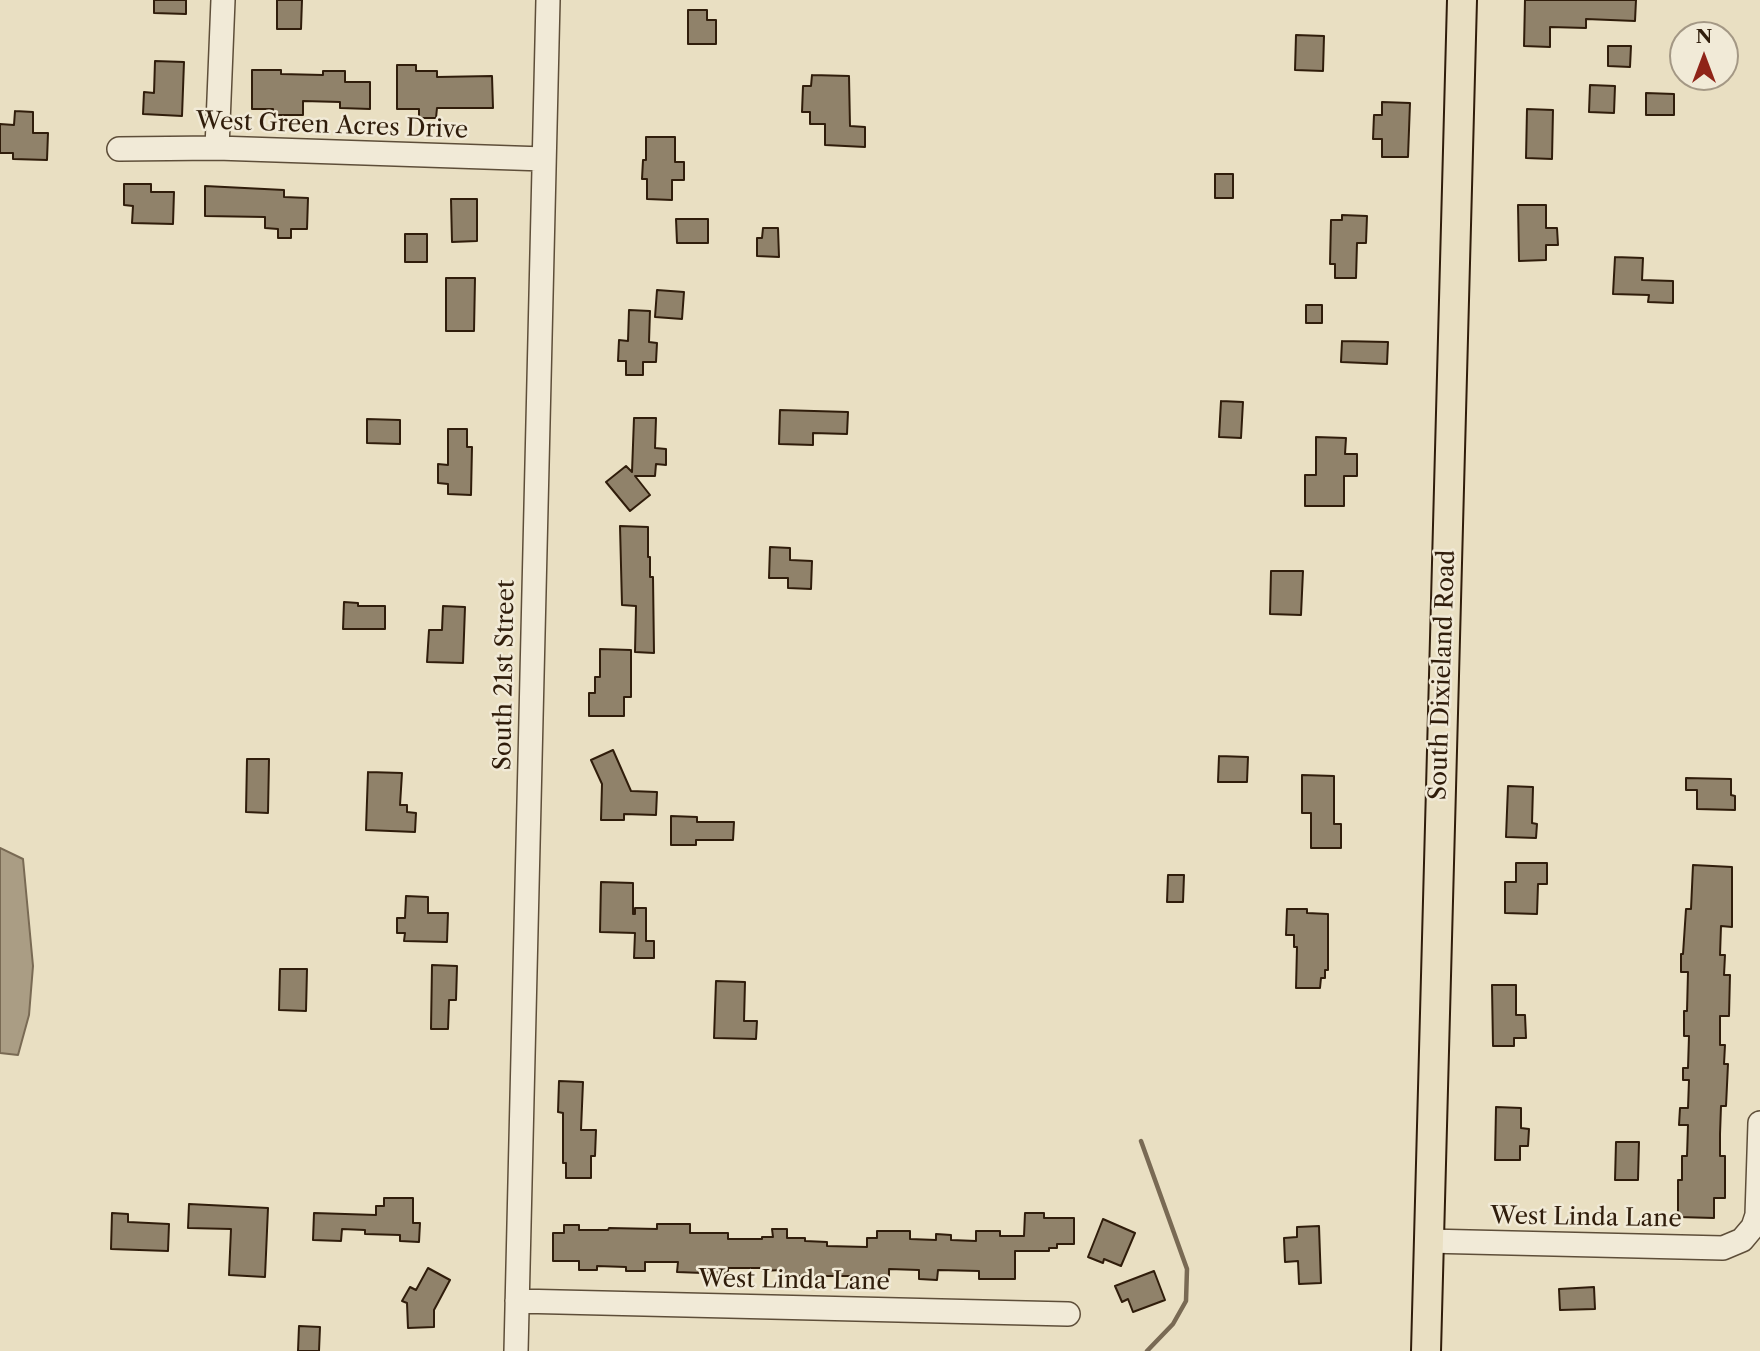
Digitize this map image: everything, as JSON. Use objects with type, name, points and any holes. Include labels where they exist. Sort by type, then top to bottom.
[{"type":"main road","name":"South Dixieland Road","points":[[1426,1351],[1462,0]]},
{"type":"street","points":[[217,148],[223,0]]},
{"type":"street","name":"South 21st Street","points":[[516,1351],[548,0]]},
{"type":"street","name":"West Green Acres Drive","points":[[119,149],[217,148],[544,159]]},
{"type":"street","name":"West Linda Lane","points":[[1427,1241],[1723,1248],[1742,1240],[1753,1227],[1757,1215],[1760,1123]]},
{"type":"street","name":"West Linda Lane","points":[[517,1301],[1069,1314]]},
{"type":"shaded area","points":[[0,848],[23,859],[33,966],[29,1015],[18,1055],[0,1053]]},
{"type":"building","points":[[154,0],[186,0],[186,14],[154,13]]},
{"type":"building","points":[[277,0],[302,0],[301,29],[277,29]]},
{"type":"building","points":[[1525,0],[1636,0],[1635,21],[1586,19],[1586,28],[1550,27],[1550,47],[1524,46]]},
{"type":"building","points":[[688,10],[707,10],[707,20],[716,20],[716,44],[688,44]]},
{"type":"building","points":[[1296,35],[1324,36],[1323,71],[1295,70]]},
{"type":"building","points":[[1608,46],[1631,46],[1630,67],[1608,66]]},
{"type":"building","points":[[155,61],[184,62],[182,116],[143,114],[144,92],[154,93]]},
{"type":"building","points":[[397,65],[416,65],[416,71],[437,71],[437,77],[492,76],[493,108],[437,108],[436,118],[419,118],[419,109],[397,109]]},
{"type":"building","points":[[252,70],[323,75],[323,71],[345,71],[345,82],[370,82],[370,109],[340,108],[340,102],[303,101],[303,115],[273,115],[273,109],[252,109]]},
{"type":"building","points":[[812,75],[849,76],[850,126],[865,127],[865,147],[825,145],[825,124],[810,124],[810,112],[802,112],[803,86],[811,86]]},
{"type":"building","points":[[1590,85],[1615,86],[1614,113],[1589,112]]},
{"type":"building","points":[[1646,93],[1674,94],[1674,115],[1646,115]]},
{"type":"building","points":[[1382,102],[1410,103],[1408,157],[1382,157],[1382,139],[1373,139],[1374,115],[1382,115]]},
{"type":"building","points":[[1527,109],[1553,110],[1552,159],[1526,158]]},
{"type":"building","points":[[15,111],[33,112],[33,133],[48,133],[47,160],[13,159],[13,153],[0,153],[0,124],[14,125]]},
{"type":"building","points":[[646,137],[675,137],[675,162],[684,162],[684,180],[672,180],[672,200],[647,199],[647,179],[642,179],[643,160],[646,160]]},
{"type":"building","points":[[1215,174],[1233,174],[1233,198],[1215,198]]},
{"type":"building","points":[[124,184],[151,184],[151,192],[174,192],[173,224],[132,223],[133,206],[124,205]]},
{"type":"building","points":[[205,186],[284,190],[284,197],[308,198],[307,229],[291,229],[291,238],[278,238],[278,229],[265,228],[265,217],[205,216]]},
{"type":"building","points":[[451,199],[477,199],[477,241],[452,242]]},
{"type":"building","points":[[1518,205],[1546,205],[1546,228],[1557,228],[1558,245],[1546,245],[1546,260],[1519,261]]},
{"type":"building","points":[[1342,215],[1367,216],[1366,243],[1357,243],[1356,278],[1335,278],[1335,264],[1330,264],[1331,220],[1342,220]]},
{"type":"building","points":[[676,219],[708,219],[708,243],[677,243]]},
{"type":"building","points":[[763,228],[778,228],[779,257],[757,256],[757,238],[762,238]]},
{"type":"building","points":[[405,234],[427,234],[427,262],[405,262]]},
{"type":"building","points":[[1615,257],[1643,258],[1642,280],[1673,281],[1673,303],[1648,302],[1649,295],[1613,294]]},
{"type":"building","points":[[446,278],[475,278],[474,331],[446,331]]},
{"type":"building","points":[[657,290],[684,292],[682,319],[655,317]]},
{"type":"building","points":[[1306,305],[1322,305],[1322,323],[1306,323]]},
{"type":"building","points":[[629,310],[650,311],[649,342],[657,343],[656,362],[643,362],[643,375],[626,375],[626,361],[618,361],[619,340],[628,341]]},
{"type":"building","points":[[1342,341],[1388,342],[1387,364],[1341,362]]},
{"type":"building","points":[[1221,401],[1243,402],[1241,438],[1219,437]]},
{"type":"building","points":[[780,410],[848,412],[847,434],[813,433],[813,445],[779,444]]},
{"type":"building","points":[[634,418],[656,418],[655,448],[666,449],[666,465],[656,464],[655,476],[635,476],[650,495],[630,511],[606,482],[626,466],[632,472]]},
{"type":"building","points":[[367,419],[400,420],[400,444],[367,443]]},
{"type":"building","points":[[448,429],[467,429],[467,447],[472,447],[471,495],[448,494],[448,484],[438,483],[438,464],[448,465]]},
{"type":"building","points":[[1316,437],[1346,438],[1345,454],[1357,454],[1357,476],[1344,476],[1344,506],[1305,506],[1305,475],[1316,475]]},
{"type":"building","points":[[620,526],[648,527],[650,577],[653,577],[654,653],[635,652],[636,606],[622,605]]},
{"type":"building","points":[[770,547],[790,548],[790,560],[812,561],[811,589],[788,588],[788,578],[769,578]]},
{"type":"building","points":[[1271,571],[1303,571],[1301,615],[1270,614]]},
{"type":"building","points":[[344,602],[358,603],[358,606],[385,606],[385,629],[343,629]]},
{"type":"building","points":[[443,606],[465,607],[463,663],[427,662],[429,630],[442,630]]},
{"type":"building","points":[[600,649],[631,650],[631,697],[624,697],[624,716],[589,716],[589,693],[595,693],[595,677],[600,677]]},
{"type":"building","points":[[613,750],[631,791],[657,792],[656,815],[624,814],[624,820],[601,820],[602,784],[591,760]]},
{"type":"building","points":[[1219,756],[1248,757],[1247,782],[1218,782]]},
{"type":"building","points":[[247,759],[269,759],[268,813],[246,812]]},
{"type":"building","points":[[368,772],[402,773],[400,805],[407,805],[407,812],[416,813],[415,832],[366,830]]},
{"type":"building","points":[[1302,775],[1334,776],[1334,824],[1341,824],[1341,848],[1311,848],[1311,813],[1302,813]]},
{"type":"building","points":[[1686,778],[1731,779],[1735,810],[1697,809],[1697,790],[1686,790]]},
{"type":"building","points":[[1508,786],[1533,787],[1532,823],[1537,824],[1536,838],[1506,837]]},
{"type":"building","points":[[671,816],[697,817],[697,822],[734,822],[733,840],[696,840],[696,845],[671,845]]},
{"type":"building","points":[[1516,863],[1547,863],[1547,884],[1538,884],[1537,914],[1505,913],[1505,882],[1516,882]]},
{"type":"building","points":[[1693,865],[1732,867],[1732,927],[1721,926],[1720,955],[1725,955],[1724,975],[1730,975],[1729,1016],[1720,1016],[1720,1045],[1725,1045],[1724,1064],[1728,1064],[1726,1106],[1721,1106],[1720,1134],[1720,1156],[1725,1156],[1725,1198],[1714,1198],[1714,1218],[1678,1217],[1678,1180],[1682,1180],[1682,1156],[1687,1156],[1688,1125],[1679,1125],[1680,1108],[1688,1108],[1689,1080],[1683,1080],[1683,1068],[1688,1068],[1689,1036],[1684,1036],[1684,1011],[1687,1011],[1688,972],[1681,972],[1681,954],[1686,909],[1691,909]]},
{"type":"building","points":[[1168,875],[1184,875],[1183,902],[1167,902]]},
{"type":"building","points":[[601,882],[633,883],[633,914],[635,908],[646,908],[646,941],[654,941],[654,958],[634,958],[635,933],[600,932]]},
{"type":"building","points":[[406,896],[428,897],[428,913],[448,913],[447,942],[404,941],[405,933],[397,933],[397,918],[405,918]]},
{"type":"building","points":[[1287,909],[1307,909],[1307,913],[1328,914],[1328,970],[1325,970],[1325,978],[1321,978],[1320,988],[1296,988],[1297,947],[1294,947],[1294,935],[1286,935]]},
{"type":"building","points":[[432,965],[457,966],[456,1000],[449,1000],[448,1029],[431,1029]]},
{"type":"building","points":[[280,969],[307,969],[306,1011],[279,1010]]},
{"type":"building","points":[[716,981],[745,982],[744,1021],[757,1021],[756,1039],[714,1038]]},
{"type":"building","points":[[1492,985],[1516,985],[1516,1015],[1525,1015],[1526,1038],[1514,1038],[1514,1046],[1493,1046]]},
{"type":"building","points":[[559,1081],[583,1082],[581,1130],[596,1130],[595,1156],[591,1156],[591,1178],[566,1178],[566,1163],[563,1163],[563,1113],[558,1112]]},
{"type":"building","points":[[1496,1107],[1521,1108],[1521,1128],[1529,1129],[1528,1146],[1520,1146],[1520,1160],[1495,1160]]},
{"type":"building","points":[[1616,1142],[1639,1142],[1638,1180],[1615,1180]]},
{"type":"building","points":[[384,1198],[413,1198],[413,1223],[420,1223],[419,1242],[400,1241],[400,1235],[365,1234],[365,1230],[342,1229],[341,1241],[313,1240],[314,1213],[376,1215],[376,1206],[384,1206]]},
{"type":"building","points":[[189,1204],[268,1208],[265,1277],[229,1275],[231,1229],[188,1228]]},
{"type":"building","points":[[112,1213],[128,1214],[128,1222],[169,1224],[168,1251],[111,1249]]},
{"type":"building","points":[[1025,1213],[1044,1213],[1044,1218],[1074,1218],[1074,1244],[1057,1244],[1057,1248],[1049,1248],[1049,1251],[1015,1251],[1015,1279],[979,1279],[979,1271],[938,1270],[937,1280],[919,1279],[919,1270],[889,1269],[889,1278],[781,1276],[781,1270],[762,1271],[762,1268],[728,1268],[728,1274],[677,1272],[678,1262],[645,1262],[645,1271],[597,1266],[597,1270],[579,1270],[579,1261],[553,1261],[553,1233],[564,1233],[564,1225],[579,1225],[579,1230],[608,1230],[657,1229],[657,1224],[690,1224],[690,1233],[728,1233],[728,1239],[762,1239],[773,1237],[772,1229],[787,1229],[787,1238],[827,1242],[827,1246],[867,1247],[867,1238],[877,1238],[877,1231],[910,1231],[910,1239],[936,1240],[936,1234],[951,1235],[951,1240],[976,1241],[976,1231],[1000,1231],[1000,1236],[1024,1236]]},
{"type":"building","points":[[1103,1219],[1135,1233],[1121,1266],[1104,1259],[1103,1263],[1088,1257]]},
{"type":"building","points":[[1319,1226],[1321,1283],[1299,1284],[1298,1261],[1285,1262],[1284,1238],[1297,1237],[1297,1227]]},
{"type":"building","points":[[428,1268],[450,1280],[434,1310],[434,1327],[408,1328],[407,1303],[402,1301],[410,1287],[416,1290]]},
{"type":"building","points":[[1154,1271],[1165,1300],[1133,1312],[1128,1299],[1122,1302],[1115,1286]]},
{"type":"building","points":[[1594,1287],[1595,1309],[1560,1310],[1559,1289]]},
{"type":"building","points":[[299,1326],[320,1327],[319,1351],[298,1351]]},
{"type":"waterway","points":[[1141,1141],[1187,1269],[1186,1301],[1173,1324],[1147,1351]]}]
